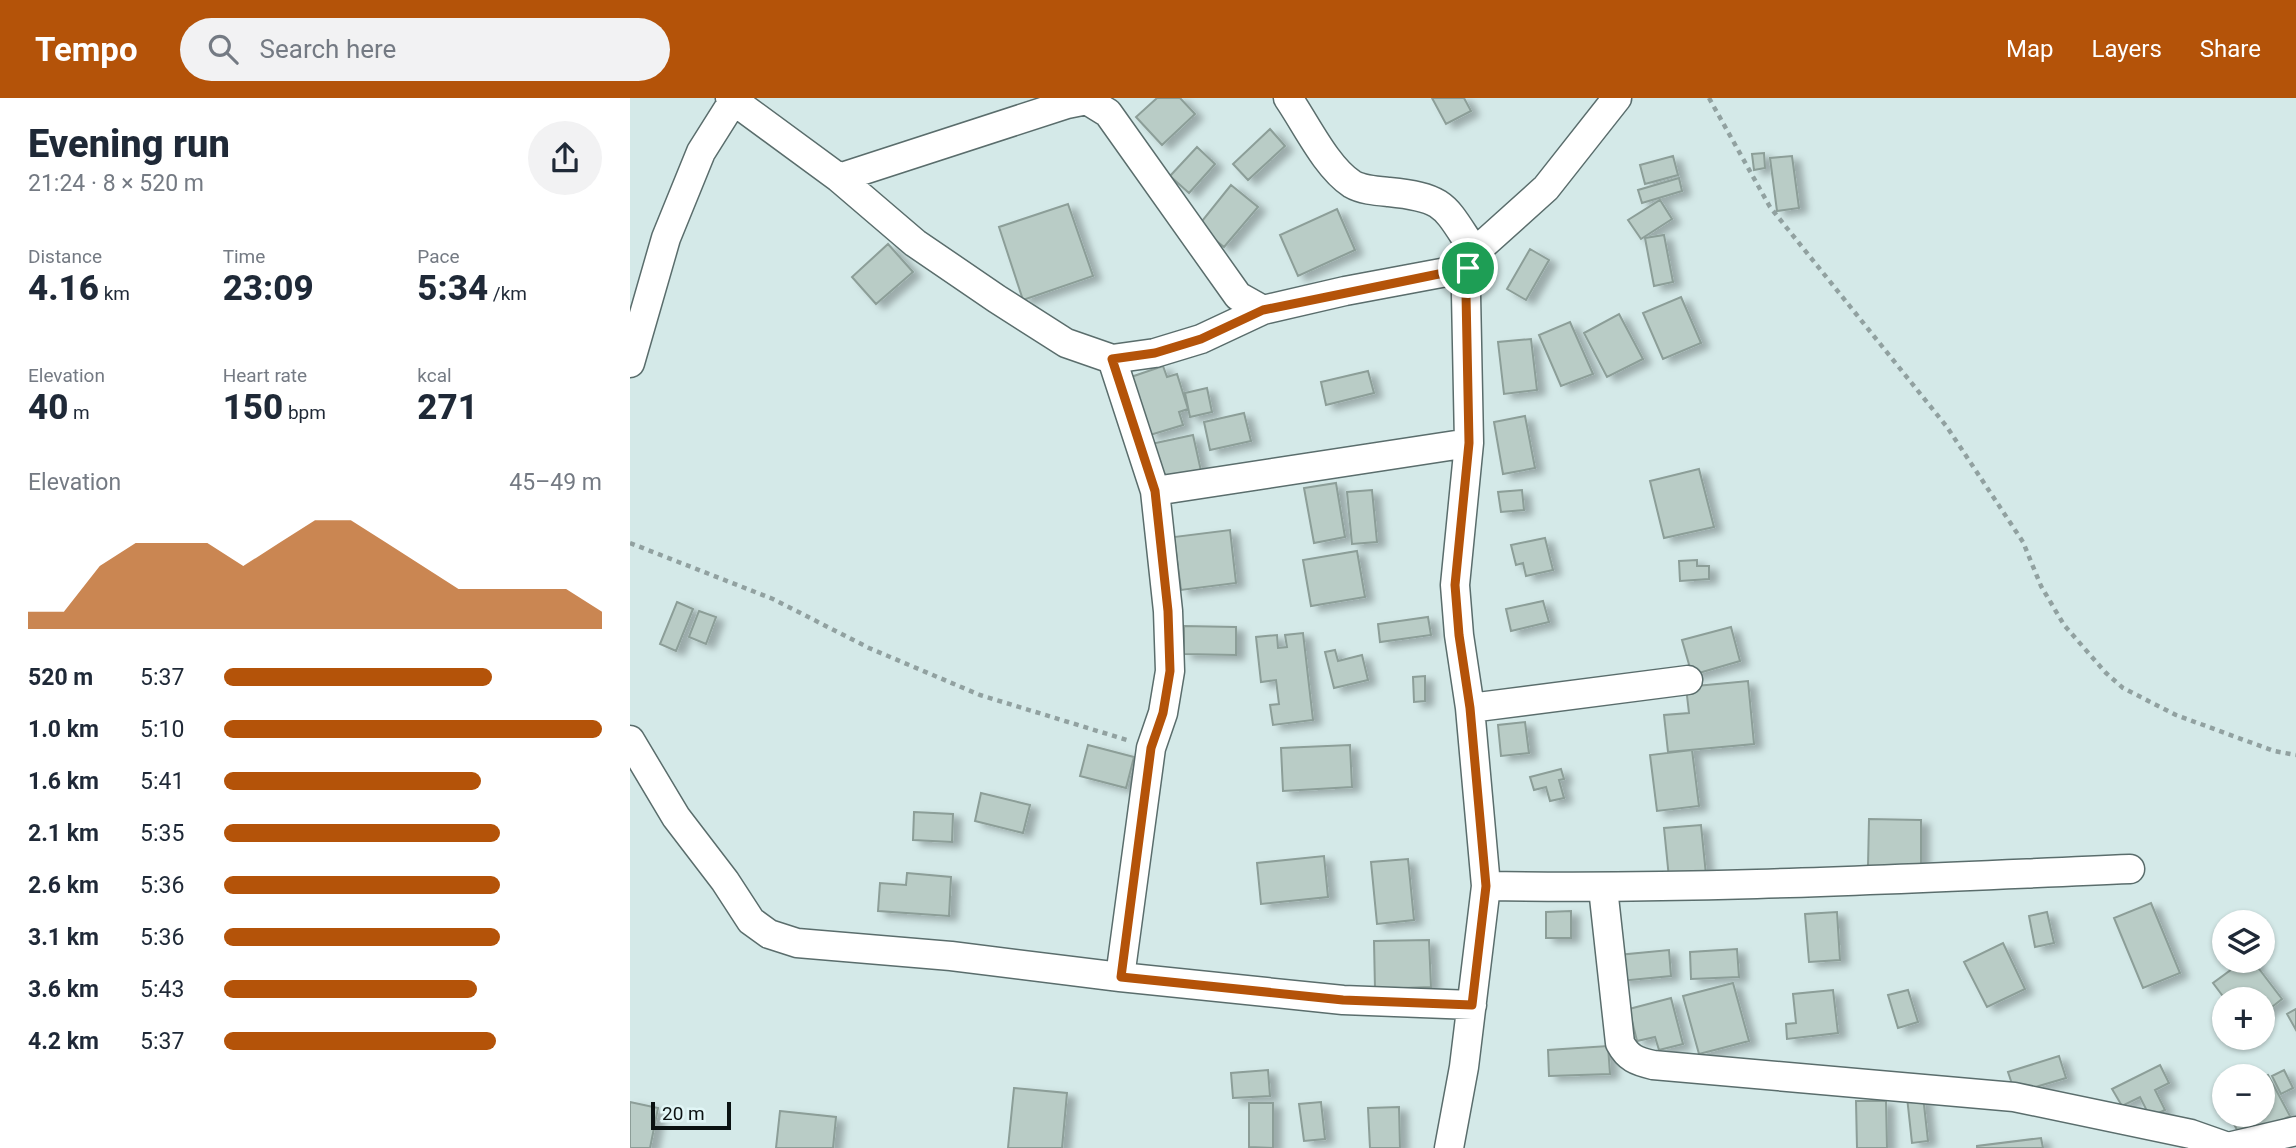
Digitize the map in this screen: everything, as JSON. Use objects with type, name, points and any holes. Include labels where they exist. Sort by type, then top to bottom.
[{"type":"street","points":[[1288,98],[1334,168],[1354,185],[1377,191],[1420,195],[1435,200],[1446,209],[1472,260],[1466,294],[1469,443],[1455,585],[1470,708],[1486,886],[1464,1068],[1449,1148]]},
{"type":"street","points":[[630,363],[666,238],[701,152],[733,99],[839,178],[915,243],[1066,343],[1112,359],[1155,353],[1201,339],[1263,310],[1472,260],[1546,188],[1617,98]]},
{"type":"street","points":[[839,178],[1086,99],[1108,113],[1238,296],[1263,310]]},
{"type":"street","points":[[1112,359],[1155,491],[1168,611],[1170,671],[1163,713],[1151,748],[1121,977]]},
{"type":"street","points":[[1155,491],[1469,443]]},
{"type":"street","points":[[1470,708],[1688,680]]},
{"type":"street","points":[[630,740],[676,817],[725,881],[751,921],[769,934],[797,943],[951,956],[1343,1000],[1472,1005]]},
{"type":"street","points":[[1486,886],[1603,888],[1777,884],[2130,869]]},
{"type":"street","points":[[1603,888],[1620,1043],[1626,1054],[1636,1061],[1653,1065],[2014,1097],[2192,1134],[2228,1147],[2296,1131]]},
{"type":"path","points":[[1709,98],[1770,207],[1947,427],[2023,541],[2041,586],[2064,625],[2106,673],[2123,688],[2176,715],[2274,751],[2296,755]]},
{"type":"path","points":[[630,543],[773,598],[869,648],[980,695],[1151,748]]},
{"type":"building","points":[[1157,98],[1180,98],[1195,114],[1162,145],[1136,117]]},
{"type":"building","points":[[1432,98],[1464,98],[1471,111],[1446,124]]},
{"type":"building","points":[[1270,129],[1285,146],[1248,180],[1233,164]]},
{"type":"building","points":[[1197,147],[1215,164],[1189,193],[1170,176]]},
{"type":"building","points":[[1764,153],[1765,168],[1754,170],[1752,154]]},
{"type":"building","points":[[1673,156],[1678,175],[1645,184],[1640,165]]},
{"type":"building","points":[[1792,156],[1799,208],[1777,211],[1770,158]]},
{"type":"building","points":[[1679,178],[1682,191],[1642,203],[1638,190]]},
{"type":"building","points":[[1231,185],[1258,207],[1224,247],[1198,226]]},
{"type":"building","points":[[1660,200],[1672,219],[1641,239],[1628,220]]},
{"type":"building","points":[[1068,204],[1093,276],[1023,300],[999,227]]},
{"type":"building","points":[[1337,209],[1355,250],[1298,276],[1280,235]]},
{"type":"building","points":[[1664,235],[1673,282],[1654,286],[1645,238]]},
{"type":"building","points":[[888,244],[913,272],[876,304],[852,277]]},
{"type":"building","points":[[1530,249],[1549,260],[1526,300],[1507,289]]},
{"type":"building","points":[[1681,297],[1701,343],[1663,359],[1643,313]]},
{"type":"building","points":[[1619,314],[1643,359],[1607,377],[1584,333]]},
{"type":"building","points":[[1570,322],[1593,374],[1561,386],[1539,335]]},
{"type":"building","points":[[1531,339],[1537,390],[1504,394],[1498,342]]},
{"type":"building","points":[[1163,366],[1167,377],[1177,374],[1188,409],[1179,412],[1183,425],[1150,435],[1131,377]]},
{"type":"building","points":[[1368,371],[1374,393],[1326,405],[1321,382]]},
{"type":"building","points":[[1207,388],[1212,412],[1190,417],[1185,393]]},
{"type":"building","points":[[1244,413],[1251,441],[1210,450],[1204,422]]},
{"type":"building","points":[[1525,416],[1535,468],[1503,474],[1494,422]]},
{"type":"building","points":[[1193,435],[1201,471],[1159,481],[1151,444]]},
{"type":"building","points":[[1699,469],[1714,527],[1664,538],[1650,481]]},
{"type":"building","points":[[1336,483],[1345,537],[1314,543],[1304,488]]},
{"type":"building","points":[[1372,490],[1377,542],[1352,544],[1347,492]]},
{"type":"building","points":[[1522,490],[1524,510],[1501,512],[1498,492]]},
{"type":"building","points":[[1230,530],[1236,583],[1181,590],[1174,537]]},
{"type":"building","points":[[1545,538],[1553,570],[1526,576],[1523,563],[1516,565],[1511,545]]},
{"type":"building","points":[[1357,551],[1365,597],[1311,606],[1303,560]]},
{"type":"building","points":[[1697,560],[1697,566],[1709,566],[1709,579],[1680,581],[1679,561]]},
{"type":"building","points":[[1543,601],[1549,622],[1511,631],[1506,609]]},
{"type":"building","points":[[677,602],[693,609],[676,651],[660,644]]},
{"type":"building","points":[[699,611],[716,617],[706,644],[689,637]]},
{"type":"building","points":[[1428,617],[1431,635],[1380,642],[1378,624]]},
{"type":"building","points":[[1184,626],[1236,627],[1236,655],[1184,654]]},
{"type":"building","points":[[1731,627],[1740,661],[1692,675],[1682,640]]},
{"type":"building","points":[[1303,633],[1313,720],[1273,725],[1270,705],[1279,704],[1276,680],[1261,682],[1256,637],[1277,635],[1278,648],[1287,647],[1285,635]]},
{"type":"building","points":[[1335,650],[1338,661],[1362,655],[1368,680],[1334,688],[1325,652]]},
{"type":"building","points":[[1425,676],[1425,701],[1414,702],[1413,677]]},
{"type":"building","points":[[1748,681],[1754,744],[1668,752],[1664,715],[1689,713],[1686,687]]},
{"type":"building","points":[[1525,722],[1529,753],[1501,756],[1498,725]]},
{"type":"building","points":[[1088,745],[1134,757],[1126,788],[1080,776]]},
{"type":"building","points":[[1350,745],[1352,787],[1283,791],[1281,748]]},
{"type":"building","points":[[1692,750],[1699,806],[1657,811],[1650,755]]},
{"type":"building","points":[[1561,769],[1564,779],[1559,780],[1564,798],[1550,801],[1546,787],[1534,790],[1530,777]]},
{"type":"building","points":[[981,793],[1030,805],[1023,833],[975,821]]},
{"type":"building","points":[[914,812],[953,814],[952,842],[913,840]]},
{"type":"building","points":[[1869,819],[1921,820],[1921,867],[1868,866]]},
{"type":"building","points":[[1701,825],[1706,875],[1669,878],[1664,828]]},
{"type":"building","points":[[1324,856],[1328,897],[1261,904],[1257,863]]},
{"type":"building","points":[[1408,859],[1414,920],[1377,924],[1371,862]]},
{"type":"building","points":[[907,873],[951,877],[949,916],[878,911],[880,883],[906,885]]},
{"type":"building","points":[[2151,903],[2180,973],[2143,988],[2114,918]]},
{"type":"building","points":[[1571,911],[1571,938],[1546,938],[1546,912]]},
{"type":"building","points":[[1837,912],[1840,960],[1809,962],[1805,914]]},
{"type":"building","points":[[2047,912],[2054,943],[2035,947],[2029,916]]},
{"type":"building","points":[[1429,940],[1431,987],[1375,989],[1374,941]]},
{"type":"building","points":[[2003,943],[2025,989],[1987,1007],[1964,962]]},
{"type":"building","points":[[1737,949],[1739,977],[1691,979],[1690,952]]},
{"type":"building","points":[[1669,950],[1671,976],[1620,981],[1618,955]]},
{"type":"building","points":[[2227,973],[2262,973],[2273,987],[2216,987],[2213,983]]},
{"type":"building","points":[[1733,983],[1749,1041],[1699,1054],[1683,996]]},
{"type":"building","points":[[1833,990],[1838,1033],[1787,1039],[1786,1024],[1796,1023],[1793,994]]},
{"type":"building","points":[[1908,990],[1918,1022],[1898,1028],[1888,995]]},
{"type":"building","points":[[2275,990],[2282,999],[2275,1005]]},
{"type":"building","points":[[1671,998],[1683,1044],[1659,1050],[1655,1037],[1637,1041],[1629,1009]]},
{"type":"building","points":[[2296,1009],[2296,1030],[2287,1014]]},
{"type":"building","points":[[1608,1046],[1610,1074],[1549,1076],[1548,1050]]},
{"type":"building","points":[[2059,1056],[2066,1078],[2015,1093],[2008,1072]]},
{"type":"building","points":[[2160,1065],[2169,1083],[2155,1090],[2165,1110],[2150,1117],[2140,1097],[2122,1106],[2112,1089]]},
{"type":"building","points":[[1268,1070],[1270,1096],[1233,1098],[1231,1073]]},
{"type":"building","points":[[2284,1070],[2293,1088],[2281,1094],[2275,1082],[2275,1074]]},
{"type":"building","points":[[1014,1088],[1067,1093],[1062,1148],[1008,1148]]},
{"type":"building","points":[[2275,1088],[2290,1116],[2275,1124]]},
{"type":"building","points":[[1923,1096],[1928,1141],[1912,1143],[1907,1097]]},
{"type":"building","points":[[1856,1101],[1886,1101],[1887,1148],[1857,1148]]},
{"type":"building","points":[[630,1102],[658,1108],[650,1148],[630,1148]]},
{"type":"building","points":[[1321,1102],[1325,1139],[1304,1141],[1299,1104]]},
{"type":"building","points":[[1249,1103],[1273,1103],[1273,1148],[1249,1147]]},
{"type":"building","points":[[1399,1107],[1400,1148],[1370,1148],[1368,1108]]},
{"type":"building","points":[[780,1111],[836,1117],[833,1148],[776,1148]]},
{"type":"building","points":[[2235,1127],[2269,1127],[2243,1141]]},
{"type":"building","points":[[2041,1138],[2043,1148],[1977,1148],[1977,1146]]},
{"type":"route","points":[[1468,268],[1466,294],[1469,443],[1455,585],[1470,708],[1486,886],[1472,1005],[1343,1000],[1121,977],[1137,838],[1151,748],[1163,713],[1170,671],[1168,611],[1155,491],[1112,359],[1155,353],[1201,339],[1263,310],[1345,291],[1468,268]]}]
